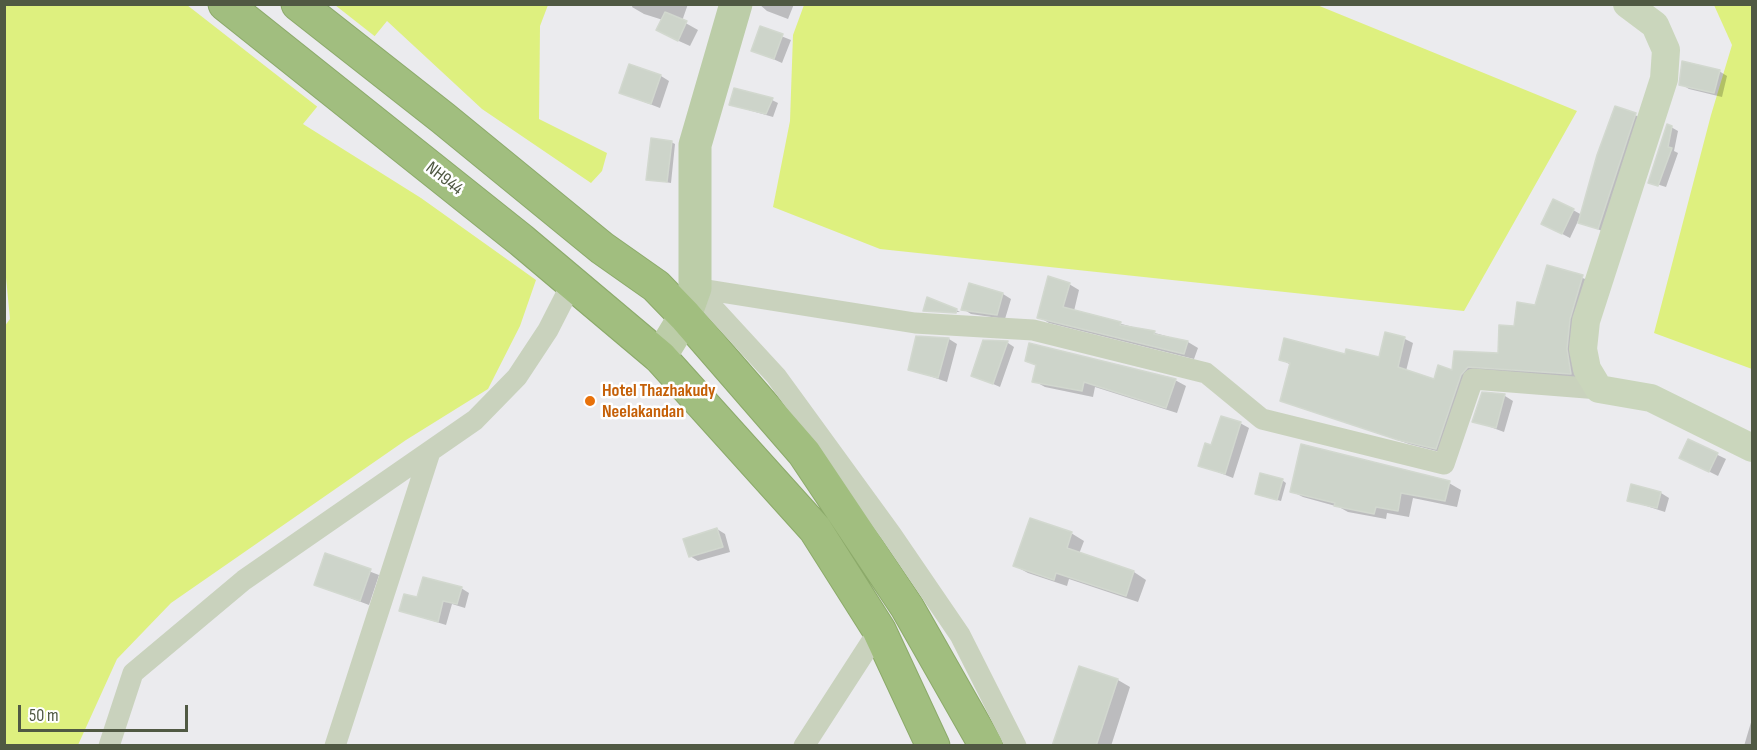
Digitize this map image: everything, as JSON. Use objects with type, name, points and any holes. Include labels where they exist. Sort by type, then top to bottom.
[{"type":"highway","name":"NH944","points":[[225,4],[572,283],[660,357],[815,529],[879,630],[933,746]]},
{"type":"highway","points":[[298,4],[443,118],[602,248],[656,286],[690,302],[804,453],[907,607],[986,746]]},
{"type":"main road","points":[[660,357],[690,302],[695,145],[735,4]]},
{"type":"street","points":[[1599,389],[1585,362],[1583,334],[1664,79],[1666,50],[1655,25],[1627,4]]},
{"type":"street","points":[[110,746],[133,673],[244,580],[475,420],[517,377],[548,330],[572,283]]},
{"type":"street","points":[[690,302],[915,323],[1033,330],[1206,373],[1262,419],[1444,464],[1473,380],[1599,389],[1652,398],[1752,448]]},
{"type":"street","points":[[690,302],[776,376],[891,534],[960,635],[1016,746]]},
{"type":"street","points":[[335,746],[430,452]]},
{"type":"street","points":[[804,746],[879,630]]},
{"type":"shaded area","points":[[4,5],[548,5],[540,26],[539,119],[607,153],[602,171],[591,183],[482,109],[387,21],[303,124],[421,198],[536,280],[520,326],[488,389],[406,440],[171,603],[117,659],[78,745],[5,745],[4,327],[10,319],[4,257]]},
{"type":"shaded area","points":[[804,5],[1317,5],[1577,111],[1464,311],[880,249],[773,207],[790,121],[793,35]]},
{"type":"shaded area","points":[[1714,5],[1752,5],[1752,369],[1654,333],[1711,115],[1732,45]]},
{"type":"pier","points":[[187,5],[335,5],[377,38],[319,108]]},
{"type":"building","points":[[665,12],[687,21],[678,41],[656,30]]},
{"type":"building","points":[[760,26],[783,34],[774,59],[751,51]]},
{"type":"building","points":[[1682,61],[1720,70],[1714,93],[1679,85]]},
{"type":"building","points":[[629,64],[661,75],[651,104],[619,93]]},
{"type":"building","points":[[734,88],[773,98],[766,114],[729,105]]},
{"type":"building","points":[[1615,106],[1636,113],[1598,229],[1578,223],[1597,155]]},
{"type":"building","points":[[1667,124],[1672,126],[1668,147],[1672,148],[1658,186],[1648,183]]},
{"type":"building","points":[[651,138],[672,141],[667,182],[646,180]]},
{"type":"building","points":[[1553,199],[1574,209],[1562,234],[1541,224]]},
{"type":"building","points":[[1547,265],[1583,275],[1570,319],[1567,349],[1571,374],[1468,367],[1461,375],[1436,449],[1398,440],[1280,401],[1290,363],[1279,360],[1284,338],[1345,354],[1346,349],[1379,357],[1385,332],[1405,337],[1398,367],[1434,379],[1438,365],[1452,370],[1454,351],[1498,353],[1499,325],[1514,326],[1517,302],[1535,305]]},
{"type":"building","points":[[1048,276],[1070,283],[1063,307],[1121,322],[1120,325],[1155,331],[1154,334],[1188,341],[1184,354],[1037,318]]},
{"type":"building","points":[[969,283],[1003,293],[997,315],[961,310]]},
{"type":"building","points":[[927,297],[957,309],[956,313],[923,311]]},
{"type":"building","points":[[916,336],[949,338],[938,378],[908,370]]},
{"type":"building","points":[[983,340],[1008,341],[993,384],[971,376]]},
{"type":"building","points":[[1029,343],[1176,379],[1166,408],[1084,382],[1082,391],[1032,382],[1036,365],[1025,361]]},
{"type":"building","points":[[1482,392],[1505,394],[1496,428],[1472,422]]},
{"type":"building","points":[[1221,416],[1241,422],[1225,474],[1198,466],[1205,443],[1211,445]]},
{"type":"building","points":[[1688,439],[1718,453],[1709,472],[1679,458]]},
{"type":"building","points":[[1301,444],[1450,481],[1445,501],[1401,493],[1398,511],[1376,507],[1374,514],[1334,506],[1335,503],[1290,492]]},
{"type":"building","points":[[1260,473],[1283,479],[1277,500],[1255,494]]},
{"type":"building","points":[[1631,484],[1661,492],[1657,508],[1627,501]]},
{"type":"building","points":[[1030,518],[1072,532],[1067,548],[1134,571],[1126,596],[1056,573],[1054,580],[1013,566]]},
{"type":"building","points":[[717,528],[723,547],[689,557],[683,539]]},
{"type":"building","points":[[325,553],[371,569],[360,601],[314,585]]},
{"type":"building","points":[[423,577],[462,587],[457,604],[443,601],[438,622],[399,611],[404,594],[417,597]]},
{"type":"building","points":[[1079,666],[1118,679],[1096,746],[1052,746]]},
{"type":"place","name":"Hotel Thazhakudy Neelakandan","points":[[590,401]]}]
